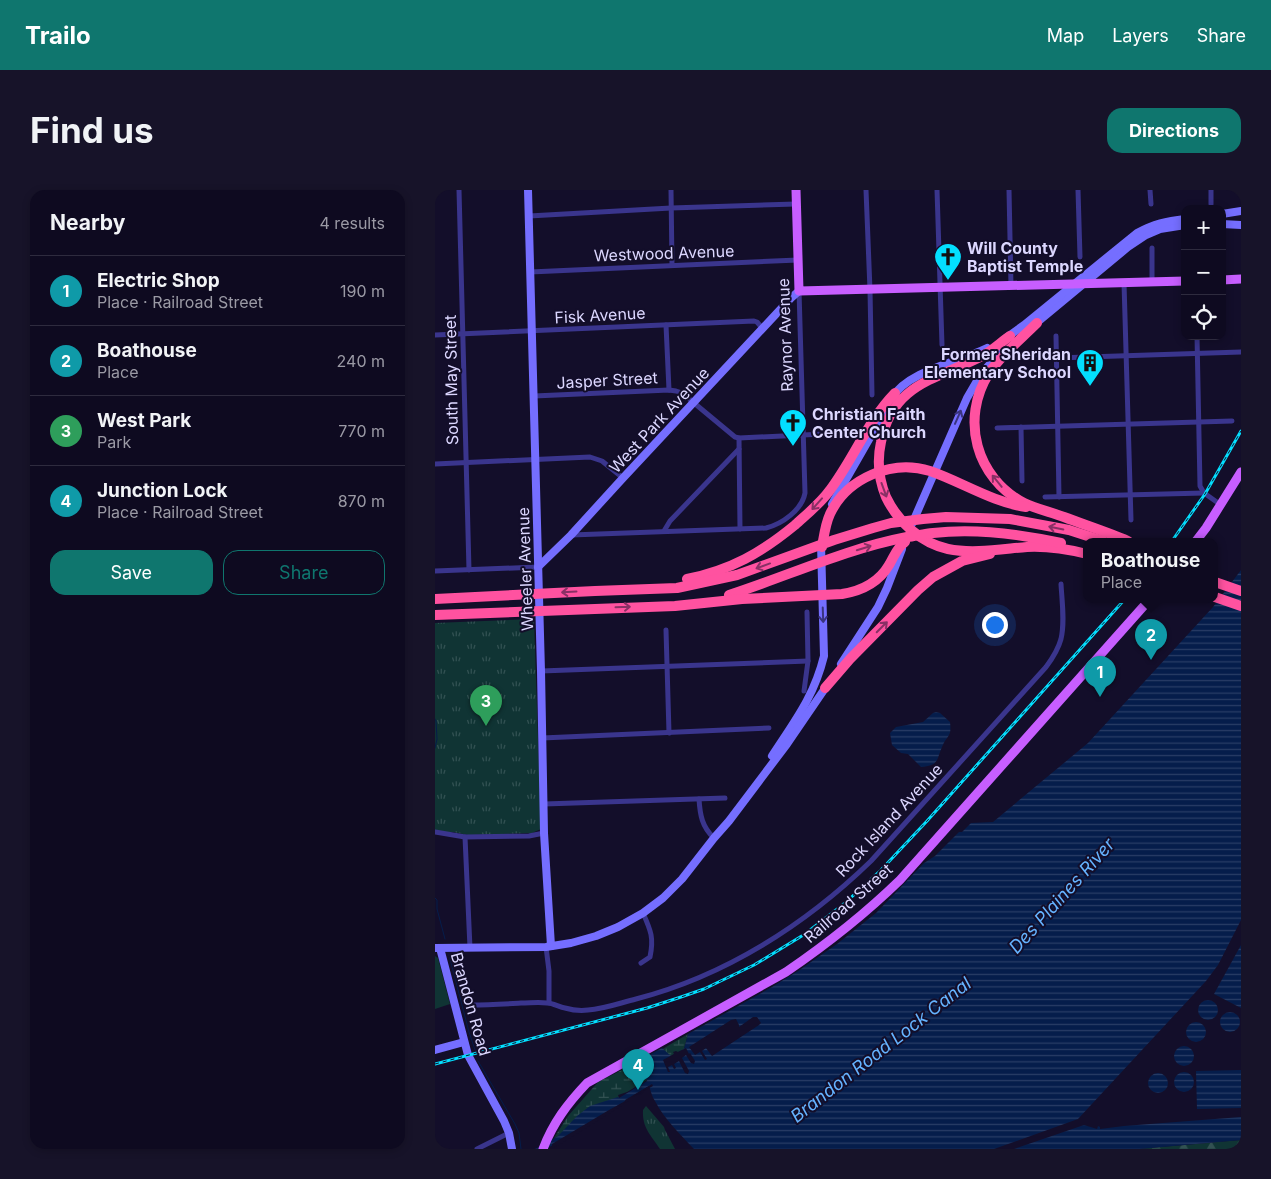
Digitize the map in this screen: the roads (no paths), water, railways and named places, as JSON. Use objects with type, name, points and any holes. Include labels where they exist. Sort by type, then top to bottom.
[{"type":"highway","points":[[1037,323],[1004,355],[984,382],[978,396],[975,412],[978,450],[986,468],[1001,487],[1019,500],[1120,538]]},
{"type":"highway","points":[[1009,336],[982,356],[926,380],[911,390],[900,401],[892,413],[882,436],[879,462],[882,486],[899,518],[911,531],[928,541],[947,548],[963,551],[1051,547],[1083,552]]},
{"type":"highway","points":[[435,599],[665,584],[725,568],[769,545],[811,511],[830,491],[874,418],[895,393]]},
{"type":"highway","points":[[821,550],[826,525],[835,506],[849,490],[868,476],[890,469],[911,468],[930,471],[1012,504],[1037,508]]},
{"type":"highway","points":[[595,590],[677,588],[737,575],[834,540],[891,523],[923,519],[946,517],[1010,519],[1069,530],[1094,538]]},
{"type":"highway","points":[[712,601],[765,584],[833,558],[931,533],[953,531],[1010,534],[1063,544],[1083,552]]},
{"type":"highway","points":[[435,615],[675,606],[712,601],[849,593],[868,586],[889,567],[901,545],[900,541]]},
{"type":"highway","points":[[825,688],[850,659],[933,577],[962,562],[985,555],[1029,547]]},
{"type":"highway","points":[[1218,583],[1241,591]]},
{"type":"highway","points":[[1218,598],[1241,606]]},
{"type":"main road","name":"Raynor Avenue","points":[[796,190],[799,292]]},
{"type":"main road","points":[[1226,280],[1241,279]]},
{"type":"main road","points":[[799,292],[1181,281]]},
{"type":"main road","points":[[1198,538],[1241,472]]},
{"type":"main road","name":"Railroad Street","points":[[543,1149],[556,1120],[571,1100],[587,1084],[786,972],[861,917],[900,880],[1146,603]]},
{"type":"street","name":"South May Street","points":[[459,190],[469,570]]},
{"type":"street","name":"Wheeler Avenue","points":[[528,190],[549,1002]]},
{"type":"street","points":[[671,190],[672,265]]},
{"type":"street","points":[[866,190],[872,395]]},
{"type":"street","points":[[937,190],[942,344]]},
{"type":"street","points":[[1009,190],[1011,286]]},
{"type":"street","points":[[1078,190],[1080,257]]},
{"type":"street","points":[[1150,190],[1151,204]]},
{"type":"street","points":[[1211,190],[1211,204]]},
{"type":"street","points":[[529,216],[671,208],[796,204]]},
{"type":"street","points":[[1226,215],[1241,211]]},
{"type":"street","points":[[1226,216],[1241,216]]},
{"type":"street","points":[[746,798],[809,699],[820,672],[824,656],[821,550],[822,535],[828,512],[895,393],[923,373],[979,352],[1009,336],[1137,233],[1152,225],[1181,221]]},
{"type":"street","points":[[438,948],[549,947],[571,943],[618,927],[643,913],[663,898],[682,879],[729,821],[787,744],[878,607],[887,588],[900,541],[921,503],[967,398],[981,374],[1012,342],[1128,248],[1146,235],[1181,222]]},
{"type":"street","points":[[1226,224],[1241,224]]},
{"type":"street","points":[[1152,248],[1152,282]]},
{"type":"street","name":"Westwood Avenue","points":[[530,272],[798,260]]},
{"type":"street","points":[[1124,282],[1131,520]]},
{"type":"street","name":"West Park Avenue","points":[[538,567],[571,535],[791,298],[799,292]]},
{"type":"street","name":"Raynor Avenue","points":[[740,529],[774,526],[782,522],[804,500],[799,292]]},
{"type":"street","name":"Fisk Avenue","points":[[435,335],[754,321],[763,329]]},
{"type":"street","points":[[667,325],[669,390]]},
{"type":"street","points":[[1056,336],[1059,497]]},
{"type":"street","points":[[1197,340],[1200,486],[1203,493],[1221,505]]},
{"type":"street","points":[[1025,355],[1127,356],[1241,352]]},
{"type":"street","name":"Jasper Street","points":[[534,396],[677,391],[682,393],[735,437],[739,438]]},
{"type":"street","points":[[997,428],[1232,421]]},
{"type":"street","points":[[1021,427],[1021,481]]},
{"type":"street","points":[[571,535],[740,529],[739,438],[844,433]]},
{"type":"street","points":[[664,531],[671,521],[739,449]]},
{"type":"street","points":[[435,464],[590,457],[602,461],[623,478]]},
{"type":"street","points":[[1045,497],[1203,493]]},
{"type":"street","points":[[435,571],[538,567]]},
{"type":"street","name":"Rock Island Avenue","points":[[472,1005],[549,1002],[564,1008],[589,1010],[659,993],[688,983],[733,961],[770,941],[810,914],[847,884],[871,861],[1054,656],[1061,640],[1063,624],[1061,584]]},
{"type":"street","points":[[804,691],[807,661],[807,612]]},
{"type":"street","points":[[666,630],[669,733]]},
{"type":"street","points":[[541,671],[807,661]]},
{"type":"street","points":[[542,738],[769,728]]},
{"type":"street","points":[[544,804],[725,798]]},
{"type":"street","points":[[699,799],[700,814],[704,826],[714,838]]},
{"type":"street","points":[[435,832],[465,837],[529,836],[544,833]]},
{"type":"street","points":[[465,837],[470,948]]},
{"type":"street","points":[[641,963],[650,957],[653,942],[643,913]]},
{"type":"street","name":"Brandon Road","points":[[438,948],[468,1055],[504,1121],[509,1133],[512,1149]]},
{"type":"street","points":[[435,1050],[464,1042]]},
{"type":"street","points":[[477,1149],[509,1133]]},
{"type":"water","points":[[1241,570],[1241,920],[1218,965],[1206,981],[1078,1119],[994,1149],[694,1149],[663,1114],[653,1098],[649,1086],[554,1145],[544,1149],[535,1149],[558,1136],[577,1116],[590,1106],[619,1098],[647,1081],[638,1061],[662,1048],[671,1056],[684,1049],[688,1034],[772,987],[837,944],[876,913],[924,863],[935,856],[971,823],[993,822],[1088,743],[1218,603]]},
{"type":"water","points":[[936,712],[940,713],[950,722],[950,734],[936,761],[931,765],[921,767],[908,754],[901,753],[892,745],[890,733],[896,727],[923,722]]},
{"type":"water","points":[[1241,945],[1241,1008],[1214,994]]},
{"type":"water","points":[[1208,1000],[1215,1003],[1218,1010],[1215,1017],[1208,1020],[1201,1017],[1198,1010],[1201,1003]]},
{"type":"water","points":[[1230,1012],[1237,1015],[1240,1022],[1237,1029],[1230,1032],[1223,1029],[1220,1022],[1223,1015]]},
{"type":"water","points":[[1196,1022],[1203,1025],[1206,1032],[1203,1039],[1196,1042],[1189,1039],[1186,1032],[1189,1025]]},
{"type":"water","points":[[1184,1046],[1191,1049],[1194,1056],[1191,1063],[1184,1066],[1177,1063],[1174,1056],[1177,1049]]},
{"type":"water","points":[[1241,1070],[1241,1108],[1197,1109],[1196,1071]]},
{"type":"water","points":[[1184,1072],[1191,1075],[1194,1082],[1191,1089],[1184,1092],[1177,1089],[1174,1082],[1177,1075]]},
{"type":"water","points":[[1158,1073],[1165,1076],[1168,1083],[1165,1090],[1158,1093],[1151,1090],[1148,1083],[1151,1076]]},
{"type":"water","points":[[1241,1117],[1241,1140],[1139,1149],[1014,1149],[1084,1125],[1097,1129],[1098,1126],[1100,1129]]},
{"type":"waterway","points":[[435,719],[437,739],[435,748]]},
{"type":"waterway","points":[[435,898],[445,939]]},
{"type":"waterway","points":[[449,955],[475,1050]]},
{"type":"waterway","points":[[478,1061],[515,1124],[519,1133],[521,1149]]},
{"type":"railway","points":[[1174,538],[1205,494],[1241,431]]},
{"type":"railway","points":[[435,1064],[647,1008],[704,989],[754,965],[805,934],[845,903],[881,870],[1121,603]]},
{"type":"place","name":"Will County Baptist Temple","points":[[948,281]]},
{"type":"place","name":"Former Sheridan Elementary School","points":[[1090,387]]},
{"type":"place","name":"Christian Faith Center Church","points":[[793,447]]},
{"type":"place","name":"Boathouse","points":[[1151,660]]},
{"type":"place","name":"Electric Shop","points":[[1100,697]]},
{"type":"place","name":"West Park","points":[[486,726]]},
{"type":"place","name":"Junction Lock","points":[[638,1090]]},
{"type":"water label","name":"Des Plaines River","points":[[1062,896]]},
{"type":"water label","name":"Brandon Road Lock Canal","points":[[881,1050]]}]
